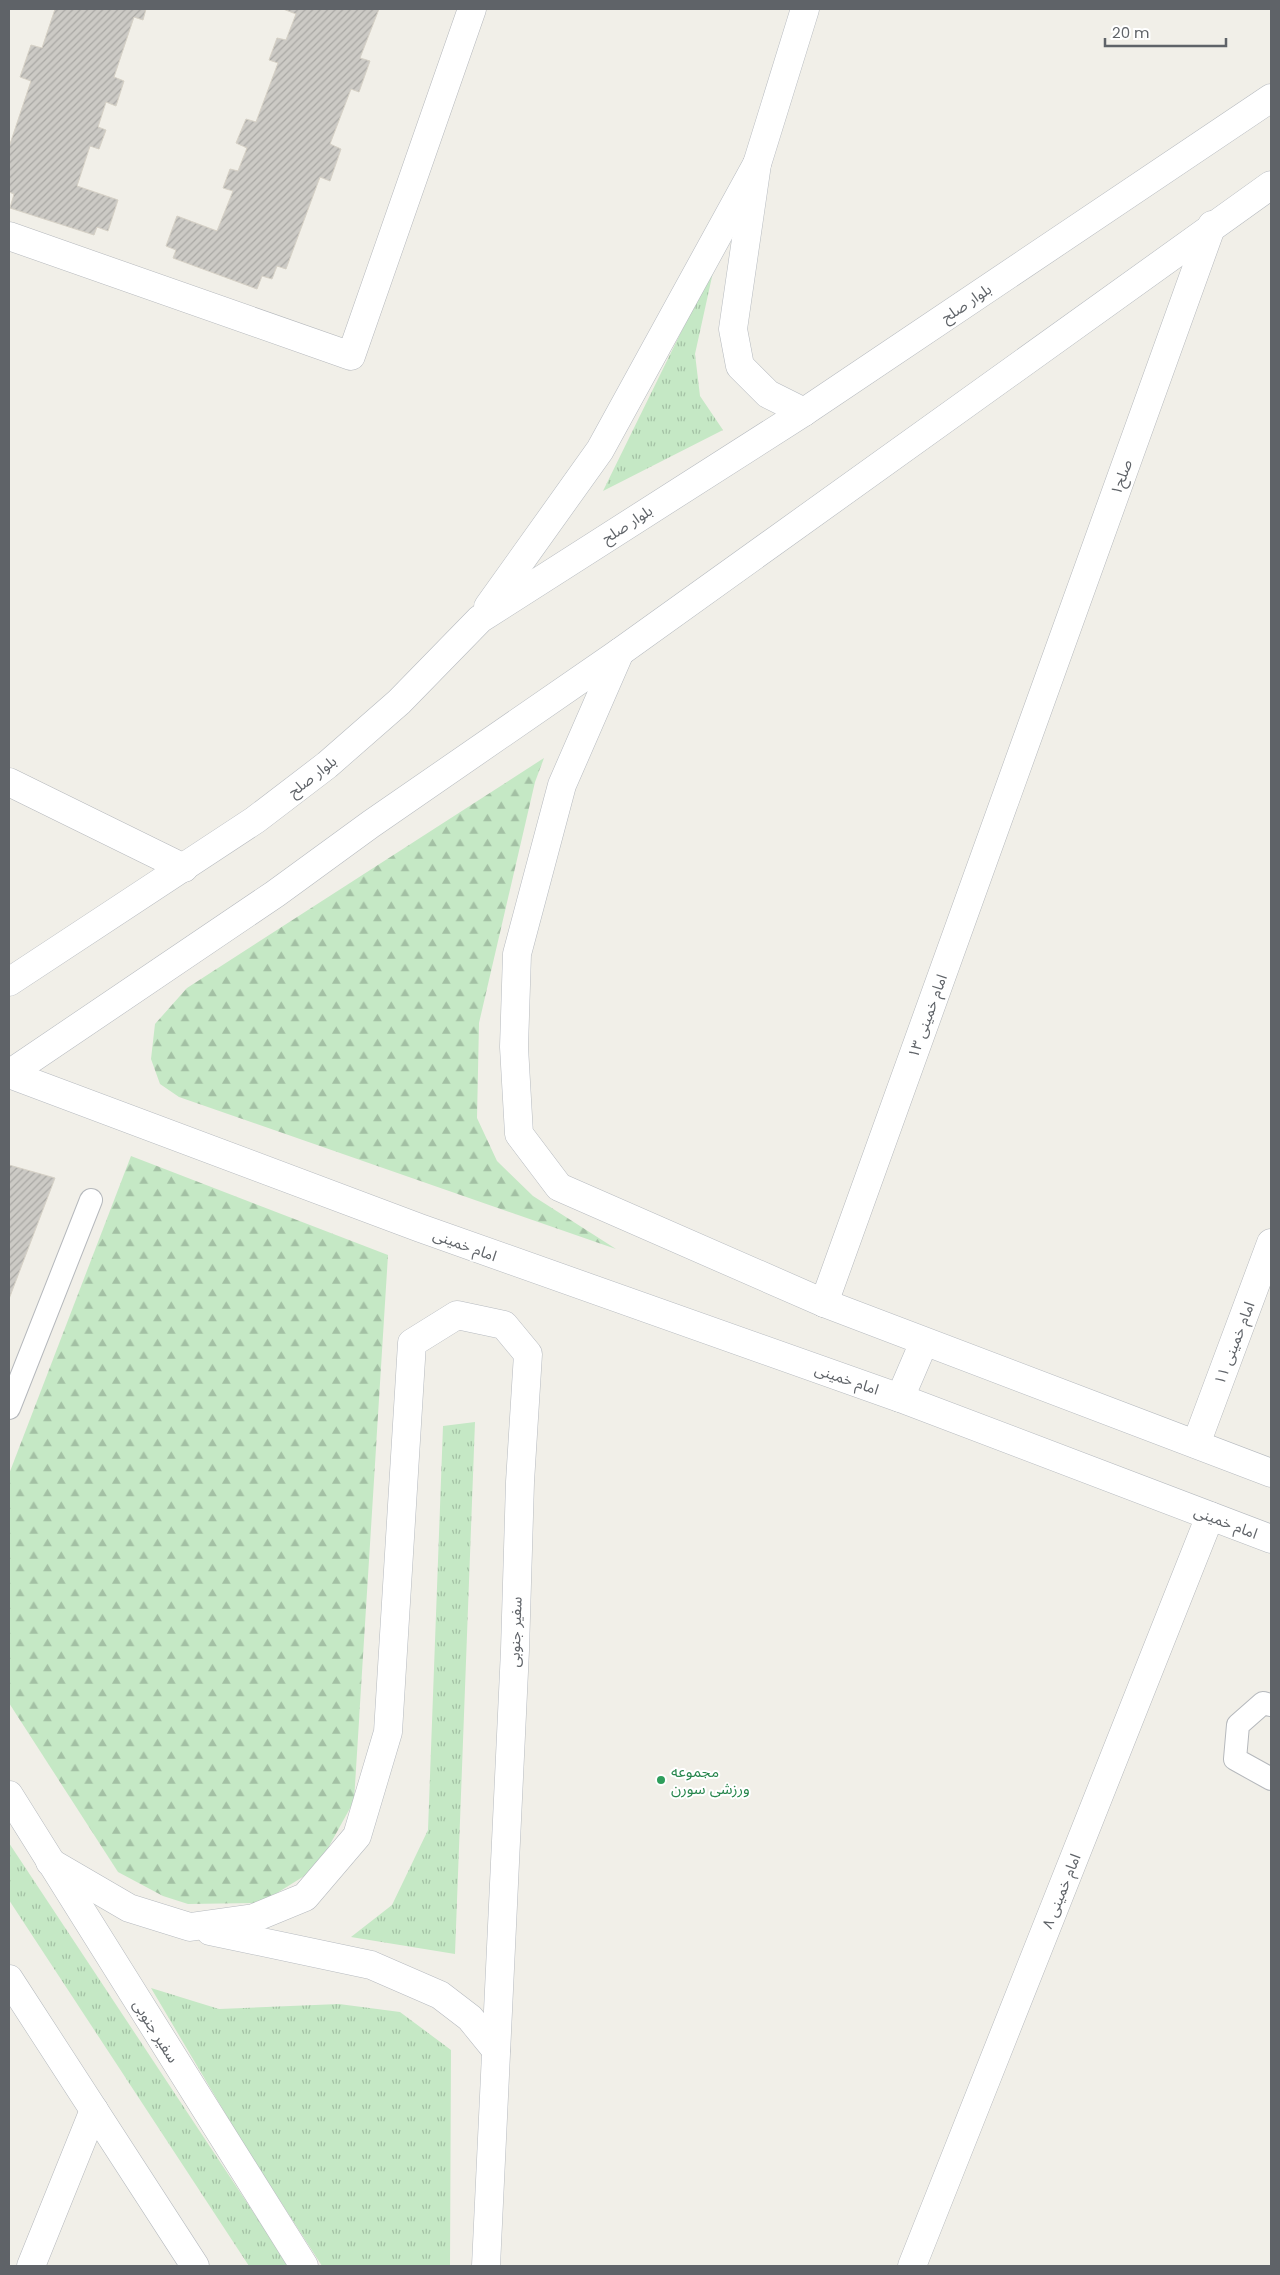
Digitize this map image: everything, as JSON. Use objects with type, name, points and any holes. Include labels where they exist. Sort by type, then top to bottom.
[{"type":"street","points":[[9,236],[351,356],[472,9]]},
{"type":"street","points":[[804,412],[768,394],[740,366],[733,329],[757,164],[805,9]]},
{"type":"street","name":"بلوار صلح","points":[[9,982],[255,820],[327,765],[399,702],[480,619],[804,412],[1271,97]]},
{"type":"street","points":[[480,619],[600,450],[757,164]]},
{"type":"street","points":[[9,1074],[275,894],[379,818],[620,652],[1212,225],[1271,185]]},
{"type":"street","name":"۱صلح","points":[[1030,729],[1212,225]]},
{"type":"street","points":[[620,652],[562,785],[517,954],[514,1047],[519,1134],[559,1188],[824,1303],[1271,1473]]},
{"type":"street","name":"امام خمینی ۱۳","points":[[824,1303],[1030,729]]},
{"type":"street","points":[[9,782],[184,868]]},
{"type":"street","name":"امام خمینی","points":[[9,1074],[420,1228],[900,1398],[1271,1539]]},
{"type":"street","name":"امام خمینی ۱۱","points":[[1196,1444],[1271,1243]]},
{"type":"street","name":"سفیر جنوبی","points":[[190,1927],[254,1918],[305,1897],[357,1836],[388,1732],[412,1343],[457,1315],[504,1324],[528,1354],[520,1482],[515,1650],[486,2266]]},
{"type":"street","points":[[900,1398],[924,1342]]},
{"type":"street","name":"امام خمینی ۸","points":[[912,2266],[1210,1516]]},
{"type":"street","name":"سفیر جنوبی","points":[[9,1795],[304,2266]]},
{"type":"street","points":[[50,1862],[128,1908],[190,1927],[370,1965],[440,1995],[470,2018],[496,2050]]},
{"type":"street","points":[[9,1979],[195,2266]]},
{"type":"street","points":[[31,2266],[94,2110]]},
{"type":"lane","points":[[9,1408],[91,1200]]},
{"type":"lane","points":[[1271,1705],[1263,1702],[1238,1725],[1235,1759],[1271,1779]]},
{"type":"green space","points":[[715,263],[695,354],[700,396],[723,430],[603,491]]},
{"type":"green space","points":[[544,758],[535,782],[479,1023],[477,1118],[497,1161],[533,1196],[616,1249],[179,1097],[160,1084],[151,1059],[155,1024],[187,988]]},
{"type":"green space","points":[[131,1156],[388,1255],[354,1801],[317,1868],[261,1903],[188,1904],[163,1896],[118,1872],[9,1703],[9,1474]]},
{"type":"green space","points":[[475,1422],[455,1954],[351,1937],[392,1905],[428,1830],[443,1426]]},
{"type":"green space","points":[[9,1843],[289,2266],[249,2266],[9,1900]]},
{"type":"green space","points":[[151,1988],[219,2009],[339,2004],[400,2012],[451,2050],[450,2266],[322,2266],[241,2140]]},
{"type":"building","points":[[55,9],[146,9],[143,20],[134,17],[114,77],[124,81],[116,106],[106,102],[98,127],[106,130],[99,149],[90,146],[77,186],[118,200],[108,231],[97,227],[94,235],[10,208],[14,194],[9,192],[9,147],[31,81],[20,77],[31,45],[42,48]]},
{"type":"building","points":[[283,9],[379,9],[360,58],[370,61],[359,92],[351,89],[330,144],[341,149],[330,181],[320,177],[286,269],[277,266],[272,279],[262,276],[257,289],[173,258],[176,250],[166,246],[177,216],[217,231],[233,191],[223,188],[230,169],[238,171],[247,148],[236,143],[246,119],[256,122],[278,63],[269,60],[277,38],[286,40],[296,14]]},
{"type":"building","points":[[9,1165],[55,1178],[9,1299]]},
{"type":"place","name":"مجموعه ورزشی سورن","points":[[661,1780]]}]
